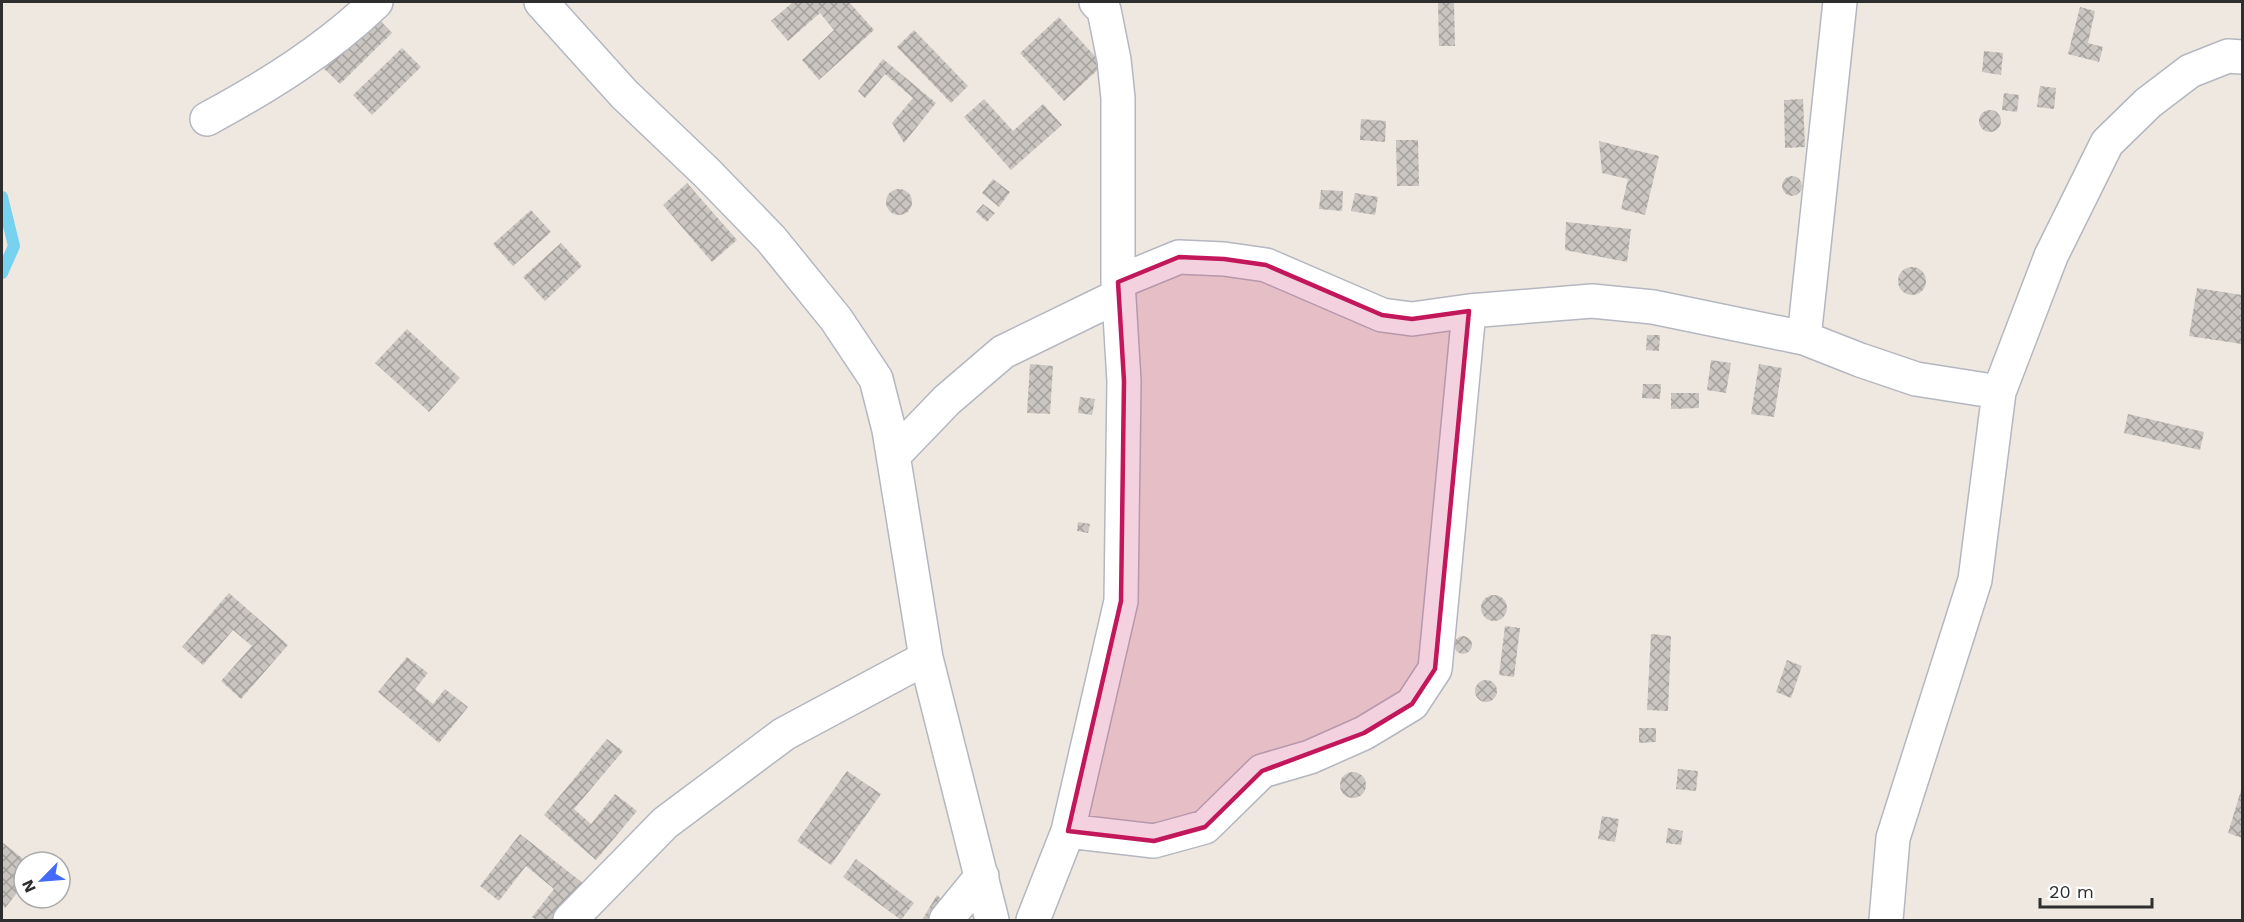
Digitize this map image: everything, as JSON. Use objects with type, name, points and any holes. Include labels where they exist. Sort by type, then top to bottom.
[{"type":"street","points":[[207,119],[262,89],[335,39],[376,2]]},
{"type":"street","points":[[541,2],[624,94],[706,172],[771,239],[836,319],[876,380],[894,455],[926,658],[992,921]]},
{"type":"street","points":[[1033,921],[1068,831],[1121,601],[1124,381],[1118,289],[1118,98],[1114,60],[1104,10],[1096,2]]},
{"type":"street","points":[[1804,338],[1840,2]]},
{"type":"street","points":[[1886,921],[1893,838],[1975,580],[1999,392],[2051,256],[2107,143],[2148,103],[2190,71],[2228,56],[2242,57]]},
{"type":"street","points":[[894,455],[948,400],[1003,352],[1179,257],[1224,259],[1266,265],[1327,288],[1382,315],[1412,320],[1469,311],[1592,301],[1653,307],[1804,338],[1916,379],[1999,392]]},
{"type":"street","points":[[1068,831],[1154,841],[1205,827],[1262,771],[1310,756],[1364,734],[1412,704],[1435,669],[1469,311]]},
{"type":"street","points":[[570,921],[665,823],[775,741],[926,658]]},
{"type":"street","points":[[946,921],[982,876]]},
{"type":"highlighted area","points":[[1179,257],[1224,259],[1266,265],[1382,315],[1412,319],[1469,311],[1435,669],[1412,704],[1364,733],[1262,771],[1205,827],[1154,841],[1068,831],[1121,601],[1124,381],[1118,282]]},
{"type":"building","points":[[793,2],[849,2],[874,30],[819,80],[802,60],[834,30],[820,13],[788,41],[771,21]]},
{"type":"building","points":[[1438,3],[1454,3],[1455,46],[1439,46]]},
{"type":"building","points":[[2080,7],[2095,11],[2088,43],[2103,47],[2099,62],[2068,54]]},
{"type":"building","points":[[372,12],[392,33],[340,84],[319,64]]},
{"type":"building","points":[[1059,17],[1103,65],[1064,101],[1020,53]]},
{"type":"building","points":[[914,30],[968,86],[951,103],[897,47]]},
{"type":"building","points":[[402,48],[421,67],[372,115],[353,95]]},
{"type":"building","points":[[1984,51],[2003,53],[2001,75],[1982,72]]},
{"type":"building","points":[[883,59],[936,103],[904,143],[892,123],[913,98],[885,74],[865,98],[858,91]]},
{"type":"building","points":[[2040,86],[2056,88],[2054,109],[2037,107]]},
{"type":"building","points":[[2004,93],[2019,95],[2017,112],[2002,110]]},
{"type":"building","points":[[984,99],[1013,131],[1043,104],[1062,125],[1011,170],[964,117]]},
{"type":"building","points":[[1803,99],[1805,147],[1785,148],[1784,100]]},
{"type":"building","points":[[1990,110],[1998,113],[2001,121],[1998,129],[1990,132],[1982,129],[1979,121],[1982,113]]},
{"type":"building","points":[[1361,119],[1386,121],[1385,142],[1360,140]]},
{"type":"building","points":[[1396,140],[1418,140],[1419,186],[1397,186]]},
{"type":"building","points":[[1599,141],[1659,156],[1645,215],[1621,209],[1628,179],[1602,173]]},
{"type":"building","points":[[1792,176],[1799,179],[1802,186],[1799,193],[1792,196],[1785,193],[1782,186],[1785,179]]},
{"type":"building","points":[[993,179],[1010,192],[999,207],[982,193]]},
{"type":"building","points":[[687,183],[737,240],[712,262],[663,205]]},
{"type":"building","points":[[899,189],[908,193],[912,202],[908,211],[899,215],[890,211],[886,202],[890,193]]},
{"type":"building","points":[[1321,190],[1343,191],[1342,211],[1319,209]]},
{"type":"building","points":[[1355,193],[1378,197],[1375,215],[1351,211]]},
{"type":"building","points":[[983,204],[995,213],[987,222],[976,212]]},
{"type":"building","points":[[531,210],[551,232],[513,266],[493,244]]},
{"type":"building","points":[[1566,222],[1631,229],[1627,262],[1565,250]]},
{"type":"building","points":[[561,243],[582,266],[545,301],[523,277]]},
{"type":"building","points":[[1912,267],[1922,271],[1926,281],[1922,291],[1912,295],[1902,291],[1898,281],[1902,271]]},
{"type":"building","points":[[2197,288],[2242,295],[2242,344],[2189,336]]},
{"type":"building","points":[[407,329],[460,378],[429,412],[375,363]]},
{"type":"building","points":[[1647,335],[1660,335],[1659,351],[1646,350]]},
{"type":"building","points":[[1711,360],[1731,363],[1726,393],[1707,390]]},
{"type":"building","points":[[1030,364],[1053,366],[1050,414],[1027,413]]},
{"type":"building","points":[[1759,364],[1782,368],[1774,417],[1751,414]]},
{"type":"building","points":[[1643,384],[1661,384],[1660,399],[1642,398]]},
{"type":"building","points":[[1671,393],[1699,393],[1699,408],[1671,409]]},
{"type":"building","points":[[1080,397],[1095,399],[1092,415],[1078,413]]},
{"type":"building","points":[[2128,414],[2204,432],[2200,450],[2124,433]]},
{"type":"building","points":[[1078,522],[1090,524],[1088,533],[1077,531]]},
{"type":"building","points":[[229,593],[288,645],[241,699],[221,681],[252,646],[233,630],[203,665],[182,647]]},
{"type":"building","points":[[1494,595],[1503,599],[1507,608],[1503,617],[1494,621],[1485,617],[1481,608],[1485,599]]},
{"type":"building","points":[[1505,626],[1520,628],[1514,677],[1499,675]]},
{"type":"building","points":[[1651,634],[1671,636],[1668,711],[1647,710]]},
{"type":"building","points":[[1463,636],[1469,639],[1472,645],[1469,651],[1463,654],[1457,651],[1454,645],[1457,639]]},
{"type":"building","points":[[407,657],[428,673],[415,689],[433,704],[445,689],[468,707],[439,743],[378,692]]},
{"type":"building","points":[[1787,660],[1802,666],[1791,698],[1776,692]]},
{"type":"building","points":[[1486,680],[1494,683],[1497,691],[1494,699],[1486,702],[1478,699],[1475,691],[1478,683]]},
{"type":"building","points":[[1639,728],[1656,728],[1656,742],[1639,743]]},
{"type":"building","points":[[607,739],[623,751],[574,809],[591,824],[615,794],[637,811],[596,860],[544,815]]},
{"type":"building","points":[[1678,769],[1698,771],[1696,791],[1676,789]]},
{"type":"building","points":[[847,771],[881,794],[831,865],[797,841]]},
{"type":"building","points":[[1353,772],[1362,776],[1366,785],[1362,794],[1353,798],[1344,794],[1340,785],[1344,776]]},
{"type":"building","points":[[2242,787],[2242,838],[2228,833]]},
{"type":"building","points":[[1602,816],[1619,819],[1615,842],[1598,839]]},
{"type":"building","points":[[1668,828],[1683,831],[1681,845],[1666,843]]},
{"type":"building","points":[[520,834],[588,887],[562,920],[537,920],[532,917],[554,889],[526,866],[499,901],[480,886]]},
{"type":"building","points":[[2,842],[12,850],[12,899],[5,908],[2,904]]},
{"type":"building","points":[[856,859],[914,903],[901,920],[843,877]]},
{"type":"building","points":[[937,895],[961,918],[958,920],[922,920]]},
{"type":"waterway","points":[[2,197],[14,246],[2,273]]}]
